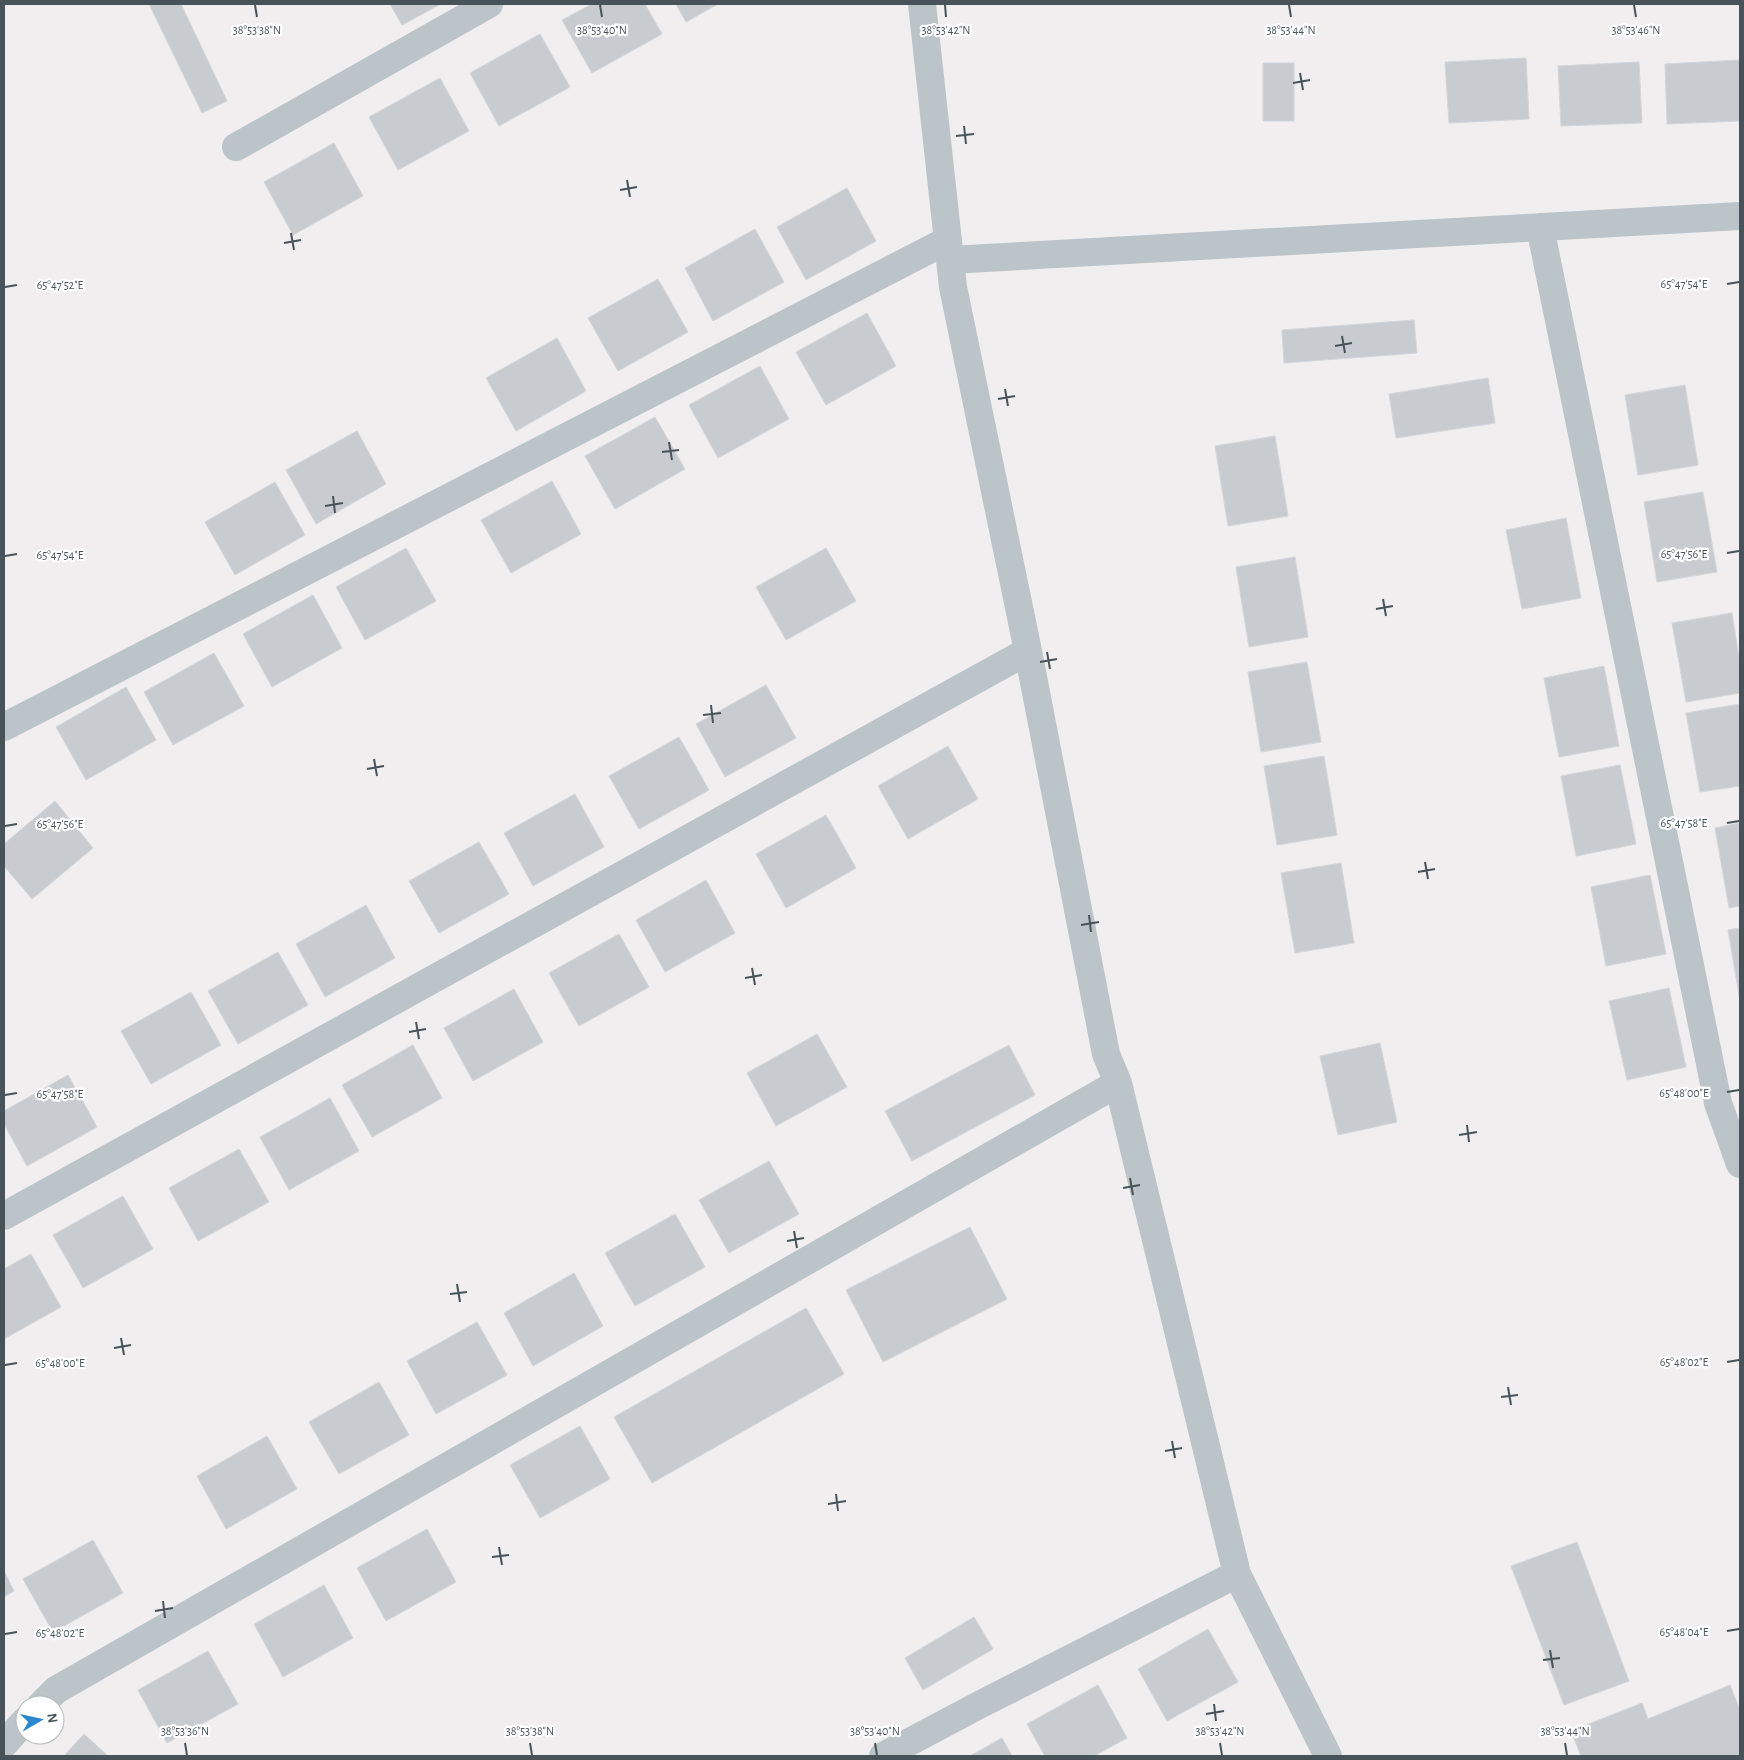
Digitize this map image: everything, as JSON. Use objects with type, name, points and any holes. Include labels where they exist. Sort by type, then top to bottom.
[{"type":"street","points":[[236,147],[489,4]]},
{"type":"street","points":[[922,4],[953,287],[1028,651],[1106,1054],[1118,1083],[1237,1574],[1328,1756]]},
{"type":"street","points":[[4,727],[949,250],[1540,227],[1740,216]]},
{"type":"street","points":[[1540,227],[1718,1103],[1740,1164]]},
{"type":"street","points":[[4,1216],[1028,651]]},
{"type":"street","points":[[51,1695],[56,1690],[1118,1083]]},
{"type":"street","points":[[883,1756],[1237,1574]]},
{"type":"street","points":[[4,1744],[15,1732]]},
{"type":"building","points":[[149,4],[181,4],[227,101],[202,113]]},
{"type":"building","points":[[390,4],[441,4],[402,25]]},
{"type":"building","points":[[592,4],[645,4],[662,34],[592,73],[562,20]]},
{"type":"building","points":[[676,4],[718,4],[686,22]]},
{"type":"building","points":[[540,34],[570,87],[499,126],[470,73]]},
{"type":"building","points":[[1526,58],[1529,119],[1449,123],[1445,62]]},
{"type":"building","points":[[1740,60],[1740,121],[1667,124],[1665,64]]},
{"type":"building","points":[[1639,62],[1642,123],[1561,126],[1558,66]]},
{"type":"building","points":[[1263,63],[1294,63],[1294,121],[1263,121]]},
{"type":"building","points":[[440,78],[469,131],[398,170],[369,117]]},
{"type":"building","points":[[334,143],[363,196],[293,235],[264,182]]},
{"type":"building","points":[[847,188],[876,241],[806,280],[777,227]]},
{"type":"building","points":[[755,229],[784,282],[713,321],[685,268]]},
{"type":"building","points":[[658,279],[688,332],[618,371],[588,318]]},
{"type":"building","points":[[867,313],[896,366],[826,405],[796,352]]},
{"type":"building","points":[[1414,320],[1417,353],[1284,363],[1282,330]]},
{"type":"building","points":[[557,338],[586,391],[516,431],[486,378]]},
{"type":"building","points":[[760,366],[789,419],[718,458],[689,405]]},
{"type":"building","points":[[1488,378],[1495,423],[1396,438],[1389,394]]},
{"type":"building","points":[[1685,385],[1698,465],[1638,475],[1625,395]]},
{"type":"building","points":[[655,417],[685,469],[615,509],[585,456]]},
{"type":"building","points":[[357,431],[386,484],[316,524],[286,470]]},
{"type":"building","points":[[1275,436],[1288,516],[1228,526],[1215,446]]},
{"type":"building","points":[[552,481],[581,534],[511,573],[481,520]]},
{"type":"building","points":[[275,482],[305,535],[235,575],[205,522]]},
{"type":"building","points":[[1703,492],[1717,572],[1657,582],[1644,502]]},
{"type":"building","points":[[1566,518],[1581,598],[1522,609],[1506,530]]},
{"type":"building","points":[[406,548],[436,601],[365,640],[336,587]]},
{"type":"building","points":[[826,548],[856,601],[786,640],[756,587]]},
{"type":"building","points":[[1295,557],[1308,637],[1249,647],[1236,567]]},
{"type":"building","points":[[313,595],[342,648],[272,687],[243,634]]},
{"type":"building","points":[[1732,613],[1740,664],[1740,693],[1686,702],[1672,623]]},
{"type":"building","points":[[214,653],[244,706],[173,745],[144,692]]},
{"type":"building","points":[[1307,662],[1321,742],[1261,752],[1248,672]]},
{"type":"building","points":[[1604,666],[1619,746],[1559,757],[1544,678]]},
{"type":"building","points":[[766,685],[796,738],[725,777],[696,724]]},
{"type":"building","points":[[126,687],[156,740],[86,780],[56,727]]},
{"type":"building","points":[[1740,704],[1740,786],[1700,792],[1686,713]]},
{"type":"building","points":[[679,737],[709,790],[639,829],[609,776]]},
{"type":"building","points":[[948,746],[978,799],[908,839],[878,786]]},
{"type":"building","points":[[1324,756],[1337,835],[1277,845],[1264,766]]},
{"type":"building","points":[[1620,765],[1636,844],[1576,856],[1561,776]]},
{"type":"building","points":[[575,794],[604,847],[533,886],[504,833]]},
{"type":"building","points":[[55,801],[93,848],[32,899],[4,866],[4,844]]},
{"type":"building","points":[[826,815],[856,868],[786,908],[756,854]]},
{"type":"building","points":[[1740,823],[1740,906],[1729,908],[1715,828]]},
{"type":"building","points":[[479,842],[509,894],[439,933],[409,881]]},
{"type":"building","points":[[1341,863],[1354,943],[1295,953],[1281,873]]},
{"type":"building","points":[[1650,875],[1666,954],[1606,966],[1591,887]]},
{"type":"building","points":[[706,880],[735,933],[665,972],[636,920]]},
{"type":"building","points":[[366,905],[395,958],[325,997],[296,944]]},
{"type":"building","points":[[1740,928],[1740,1001],[1728,930]]},
{"type":"building","points":[[619,934],[649,987],[579,1026],[549,973]]},
{"type":"building","points":[[278,952],[308,1005],[238,1044],[208,991]]},
{"type":"building","points":[[1669,988],[1686,1067],[1627,1080],[1609,1001]]},
{"type":"building","points":[[514,989],[543,1042],[473,1081],[444,1028]]},
{"type":"building","points":[[191,992],[221,1045],[151,1084],[121,1031]]},
{"type":"building","points":[[817,1034],[847,1087],[776,1126],[747,1073]]},
{"type":"building","points":[[1380,1043],[1397,1122],[1338,1135],[1320,1056]]},
{"type":"building","points":[[413,1045],[442,1098],[372,1137],[342,1085]]},
{"type":"building","points":[[1009,1045],[1035,1095],[912,1161],[885,1111]]},
{"type":"building","points":[[68,1075],[97,1127],[27,1166],[4,1124],[4,1111]]},
{"type":"building","points":[[330,1098],[359,1151],[289,1190],[260,1137]]},
{"type":"building","points":[[239,1149],[269,1202],[198,1241],[169,1188]]},
{"type":"building","points":[[769,1161],[799,1214],[729,1253],[699,1200]]},
{"type":"building","points":[[123,1196],[153,1249],[83,1288],[53,1235]]},
{"type":"building","points":[[675,1214],[705,1267],[635,1306],[605,1253]]},
{"type":"building","points":[[970,1227],[1007,1299],[883,1362],[846,1290]]},
{"type":"building","points":[[31,1254],[61,1307],[4,1339],[4,1269]]},
{"type":"building","points":[[574,1273],[603,1326],[533,1366],[504,1313]]},
{"type":"building","points":[[806,1308],[844,1374],[652,1483],[614,1417]]},
{"type":"building","points":[[477,1322],[507,1375],[436,1414],[407,1361]]},
{"type":"building","points":[[379,1382],[409,1435],[339,1474],[309,1422]]},
{"type":"building","points":[[580,1426],[610,1479],[540,1518],[510,1465]]},
{"type":"building","points":[[267,1436],[297,1489],[226,1529],[197,1476]]},
{"type":"building","points":[[427,1529],[456,1582],[386,1621],[357,1568]]},
{"type":"building","points":[[93,1540],[123,1593],[53,1632],[23,1579]]},
{"type":"building","points":[[1577,1542],[1629,1681],[1564,1705],[1511,1566]]},
{"type":"building","points":[[4,1571],[14,1591],[4,1597]]},
{"type":"building","points":[[324,1585],[353,1638],[283,1677],[254,1624]]},
{"type":"building","points":[[974,1617],[993,1649],[923,1690],[905,1658]]},
{"type":"building","points":[[1208,1629],[1238,1682],[1167,1721],[1138,1669]]},
{"type":"building","points":[[208,1651],[238,1704],[167,1743],[138,1690]]},
{"type":"building","points":[[1098,1685],[1127,1738],[1094,1756],[1045,1756],[1027,1724]]},
{"type":"building","points":[[1730,1685],[1740,1710],[1740,1756],[1581,1756],[1571,1731],[1642,1703],[1648,1719]]},
{"type":"building","points":[[84,1734],[108,1756],[64,1756]]},
{"type":"building","points":[[1002,1738],[1012,1756],[970,1756]]}]
